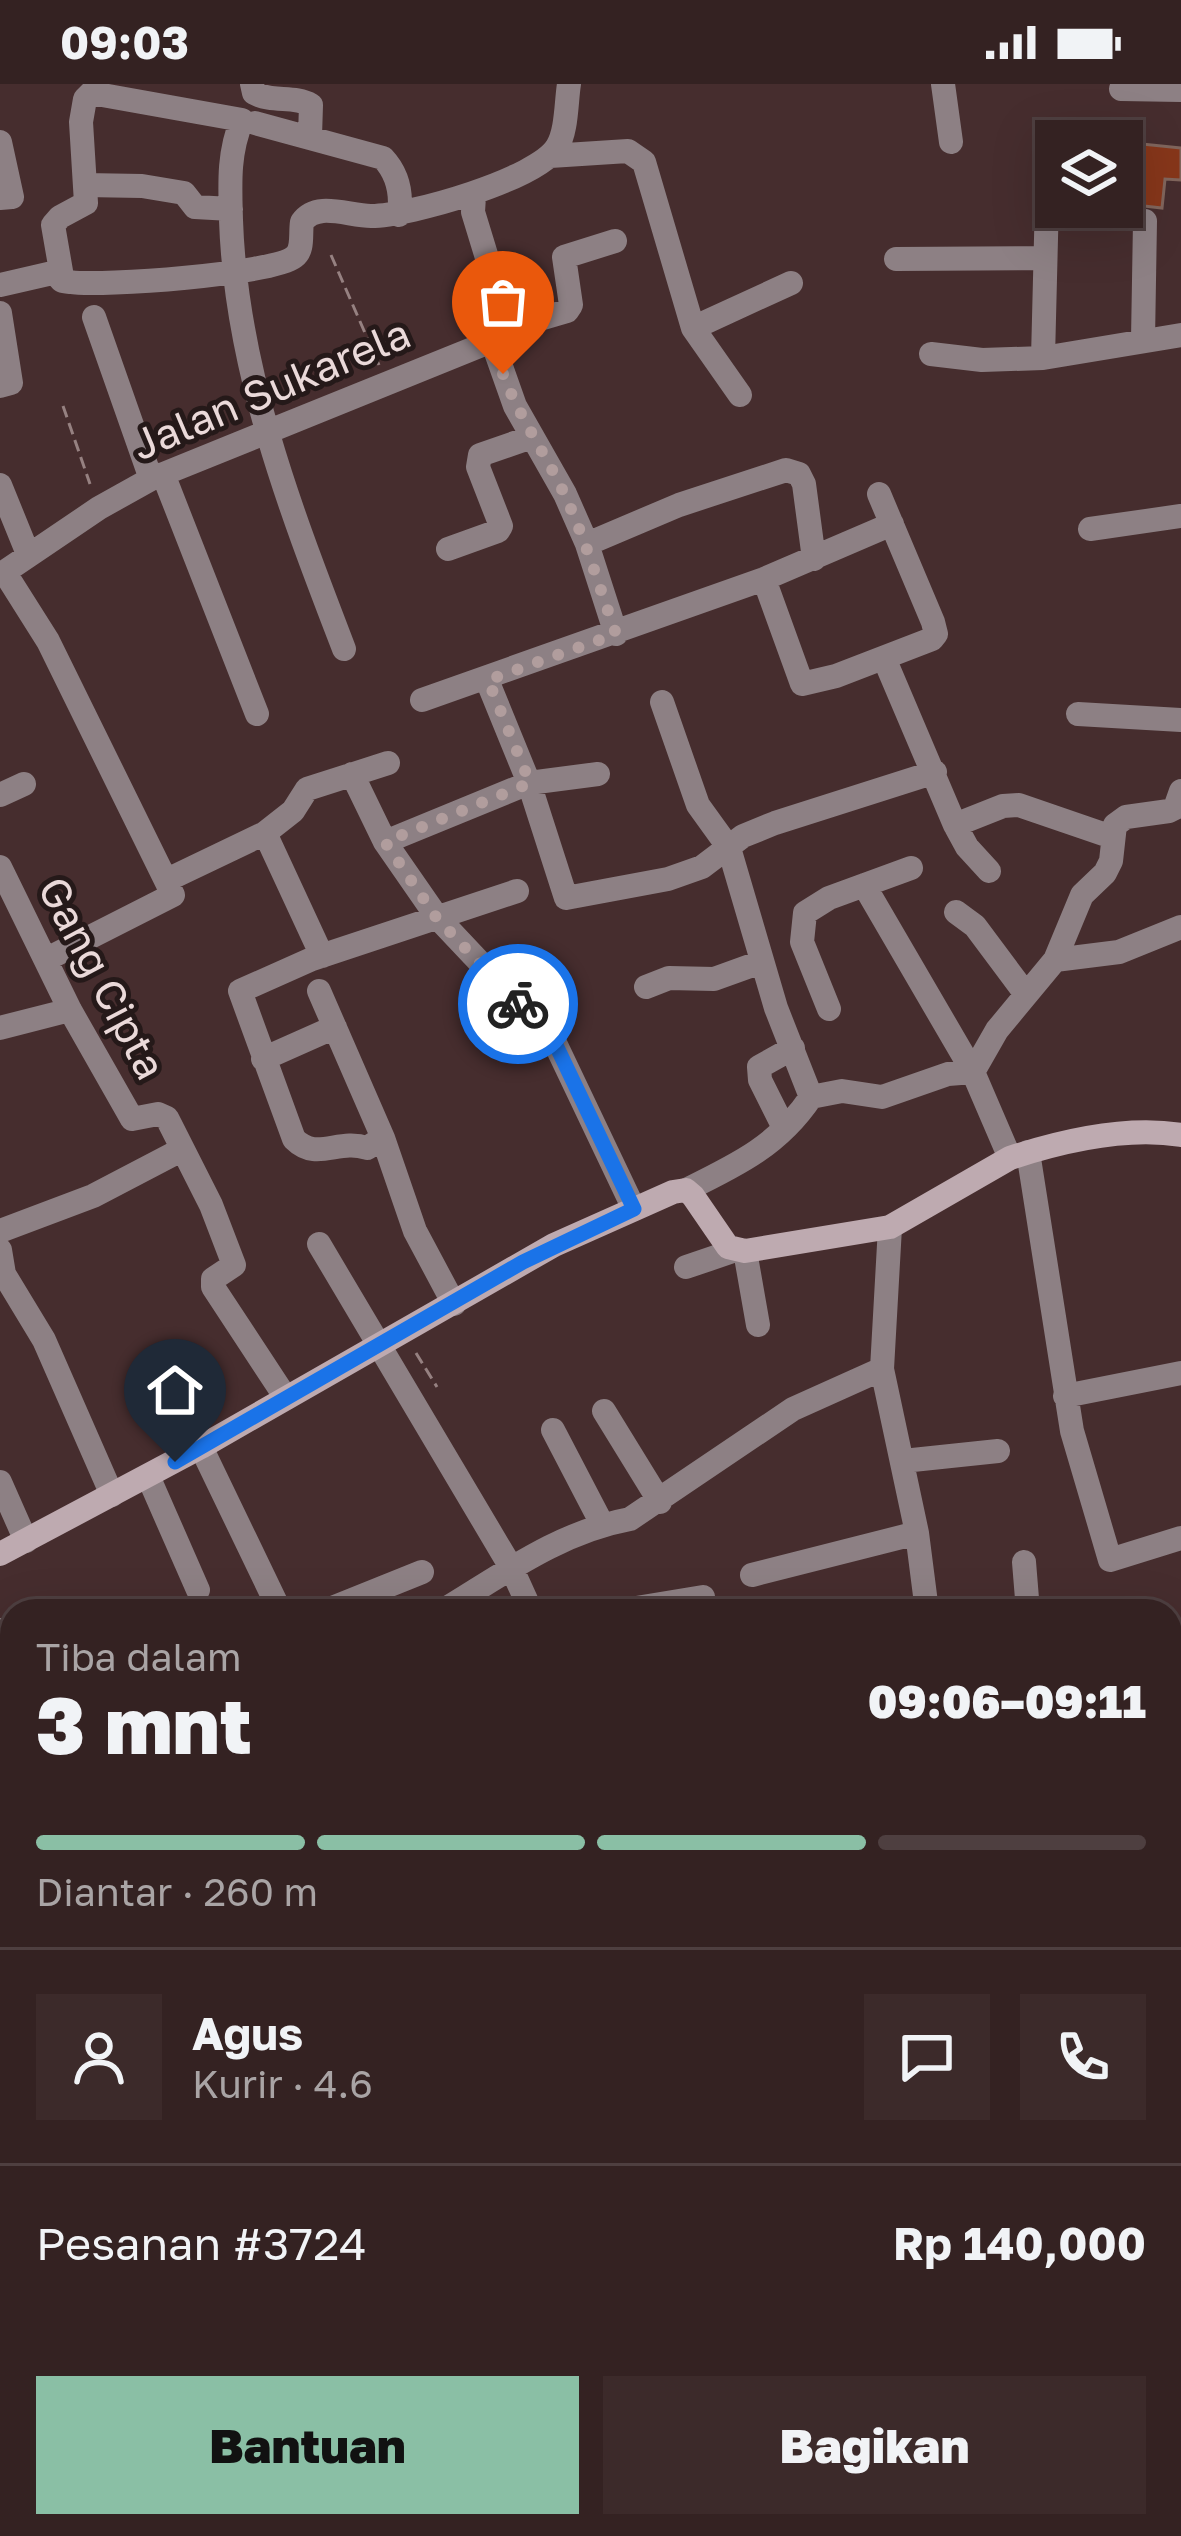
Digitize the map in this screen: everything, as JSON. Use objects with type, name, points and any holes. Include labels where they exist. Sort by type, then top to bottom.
[{"type":"street","points":[[252,84],[254,93],[268,100],[303,100],[311,105],[310,136]]},
{"type":"street","points":[[550,156],[560,140],[569,84]]},
{"type":"street","points":[[943,84],[951,142]]},
{"type":"street","points":[[0,285],[56,273],[62,267],[53,225],[59,217],[83,207],[81,122],[91,88],[310,136],[383,158],[399,188],[399,215]]},
{"type":"street","points":[[1121,89],[1181,90]]},
{"type":"street","points":[[249,122],[231,152],[235,274],[266,436],[344,649]]},
{"type":"street","points":[[0,142],[12,197],[0,198]]},
{"type":"street","points":[[56,273],[65,281],[93,284],[235,274],[293,258],[301,250],[302,222],[312,213],[399,215],[474,196],[550,156],[628,151],[644,161],[693,328],[740,395]]},
{"type":"street","points":[[85,185],[142,186],[184,193],[195,207],[231,208]]},
{"type":"street","points":[[474,196],[472,212],[503,309],[497,336],[515,406],[565,494],[616,634]]},
{"type":"street","points":[[1143,340],[1145,221]]},
{"type":"street","points":[[1043,358],[1047,228]]},
{"type":"street","name":"Jalan Sukarela","points":[[2,574],[99,508],[157,476],[567,311],[571,305],[564,256],[615,241]]},
{"type":"street","points":[[896,259],[1046,258]]},
{"type":"street","points":[[693,328],[790,283]]},
{"type":"street","points":[[0,312],[11,383],[0,386]]},
{"type":"street","points":[[94,317],[256,714]]},
{"type":"street","points":[[931,354],[982,360],[1043,358],[1181,335]]},
{"type":"street","points":[[448,549],[501,526],[478,467],[480,455],[532,437]]},
{"type":"street","points":[[586,544],[679,505],[786,470],[799,474],[804,484],[814,559]]},
{"type":"street","points":[[0,485],[28,554]]},
{"type":"street","points":[[764,579],[802,684],[926,643],[936,634],[879,494]]},
{"type":"street","points":[[1090,529],[1181,516]]},
{"type":"street","points":[[422,700],[764,579],[892,524]]},
{"type":"street","points":[[2,574],[48,641],[173,895],[47,959]]},
{"type":"street","points":[[884,658],[955,825],[989,871]]},
{"type":"street","points":[[488,680],[530,783],[566,898],[668,879],[702,867],[743,836],[775,823],[935,772]]},
{"type":"street","points":[[662,702],[698,805],[729,848],[761,962],[811,1097]]},
{"type":"street","points":[[1078,714],[1181,720]]},
{"type":"street","points":[[167,880],[266,833],[293,811],[307,789],[388,763]]},
{"type":"street","points":[[352,774],[385,842],[436,917],[554,1041],[634,1209]]},
{"type":"street","points":[[385,842],[530,783],[598,774]]},
{"type":"street","points":[[0,795],[24,784]]},
{"type":"street","points":[[973,1072],[1025,993],[1055,960],[1075,906],[1111,861],[1114,825],[1179,803]]},
{"type":"street","points":[[955,825],[1018,805],[1112,836]]},
{"type":"street","points":[[266,833],[322,956]]},
{"type":"street","name":"Gang Cipta","points":[[0,867],[70,1010],[132,1119],[158,1114],[167,1118],[235,1265],[213,1280],[213,1287],[286,1398]]},
{"type":"street","points":[[829,1009],[802,942],[801,922],[812,906],[911,868]]},
{"type":"street","points":[[864,885],[1019,1155],[1065,1396],[1110,1560],[1181,1538]]},
{"type":"street","points":[[383,1138],[367,1148],[348,1142],[315,1151],[304,1149],[286,1124],[240,991],[322,956],[517,891]]},
{"type":"street","points":[[956,912],[974,926],[1025,993]]},
{"type":"street","points":[[1055,960],[1119,952],[1181,927]]},
{"type":"street","points":[[646,987],[669,978],[714,979],[761,962]]},
{"type":"street","points":[[319,991],[383,1138],[415,1231],[454,1304]]},
{"type":"street","points":[[0,1028],[70,1010]]},
{"type":"street","points":[[262,1059],[335,1027]]},
{"type":"street","points":[[783,1126],[759,1067],[793,1048]]},
{"type":"street","points":[[0,1554],[202,1448],[554,1245],[757,1155],[783,1126],[800,1116],[811,1097],[842,1091],[882,1097],[948,1074],[973,1072]]},
{"type":"street","points":[[686,1268],[740,1251],[890,1227],[1019,1155],[1116,1135],[1181,1135]]},
{"type":"street","points":[[0,1232],[93,1196],[181,1150]]},
{"type":"street","points":[[686,1190],[740,1251],[758,1325]]},
{"type":"street","points":[[890,1227],[882,1369],[917,1533],[925,1599]]},
{"type":"street","points":[[320,1244],[512,1568],[526,1599]]},
{"type":"street","points":[[0,1250],[4,1274],[44,1340],[112,1496]]},
{"type":"street","points":[[462,1599],[546,1547],[602,1524],[630,1520],[793,1409],[882,1369]]},
{"type":"street","points":[[1065,1396],[1181,1373]]},
{"type":"street","points":[[604,1411],[660,1502]]},
{"type":"street","points":[[553,1430],[602,1524]]},
{"type":"street","points":[[202,1448],[274,1599]]},
{"type":"street","points":[[903,1461],[998,1451]]},
{"type":"street","points":[[148,1476],[198,1589]]},
{"type":"street","points":[[0,1482],[26,1541]]},
{"type":"street","points":[[752,1575],[917,1533]]},
{"type":"street","points":[[1024,1562],[1027,1599]]},
{"type":"street","points":[[356,1599],[422,1572]]},
{"type":"street","points":[[691,1599],[703,1597]]},
{"type":"path","points":[[331,255],[387,383]]},
{"type":"path","points":[[63,406],[99,508]]},
{"type":"path","points":[[404,1331],[437,1387]]},
{"type":"building","points":[[1143,144],[1181,148],[1181,180],[1165,179],[1162,208],[1143,206]]},
{"type":"way so far","points":[[503,374],[515,406],[565,494],[616,634],[488,680],[530,783],[385,842],[436,917],[518,1004]]},
{"type":"route","points":[[175,1462],[523,1262],[634,1209],[554,1041],[518,1004]]}]
